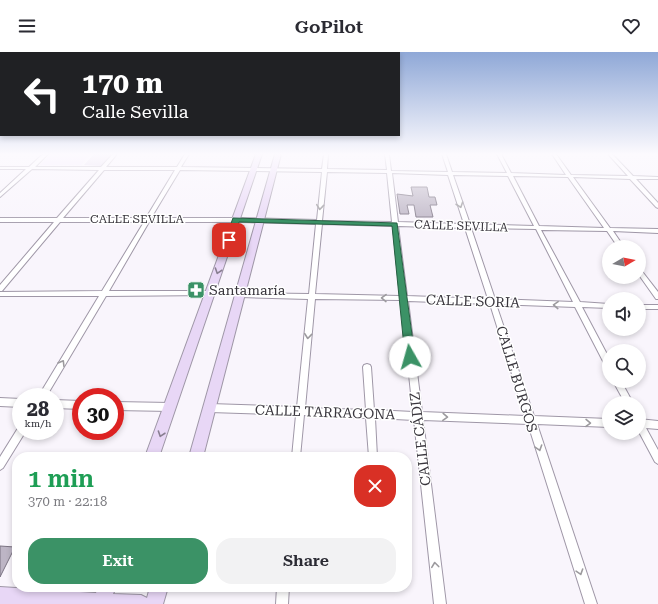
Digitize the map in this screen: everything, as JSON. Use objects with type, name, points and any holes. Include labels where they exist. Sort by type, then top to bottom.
[{"type":"street","points":[[0,196],[18,180]]},
{"type":"street","points":[[0,289],[94,180]]},
{"type":"street","points":[[47,388],[171,180]]},
{"type":"street","points":[[154,452],[249,180]]},
{"type":"street","points":[[197,452],[271,180]]},
{"type":"street","points":[[296,452],[323,180]]},
{"type":"street","name":"CALLE CÁDIZ","points":[[390,180],[440,604]]},
{"type":"street","name":"CALLE BURGOS","points":[[452,180],[591,604]]},
{"type":"street","points":[[513,180],[602,352]]},
{"type":"street","points":[[572,180],[616,240]]},
{"type":"street","points":[[633,180],[658,206]]},
{"type":"street","name":"CALLE SEVILLA","points":[[0,220],[236,220],[468,227],[608,229],[658,232]]},
{"type":"street","points":[[646,281],[658,297]]},
{"type":"street","points":[[0,294],[210,293]]},
{"type":"street","name":"CALLE SORIA","points":[[241,295],[403,298],[602,306]]},
{"type":"street","points":[[646,307],[658,307]]},
{"type":"street","points":[[367,367],[374,452]]},
{"type":"street","points":[[0,402],[12,403]]},
{"type":"street","points":[[124,406],[170,407]]},
{"type":"street","name":"CALLE TARRAGONA","points":[[210,408],[602,423]]},
{"type":"street","points":[[646,424],[658,425]]},
{"type":"street","points":[[646,436],[658,459]]},
{"type":"street","points":[[0,465],[15,440]]},
{"type":"street","points":[[154,604],[158,592]]},
{"type":"street","points":[[282,604],[283,592]]},
{"type":"street","points":[[0,596],[104,598],[141,604]]},
{"type":"building","points":[[411,187],[427,187],[429,197],[435,197],[437,205],[430,205],[433,217],[416,217],[414,205],[407,205],[409,214],[400,214],[397,194],[413,196]]},
{"type":"building","points":[[0,546],[12,547],[12,553],[0,577]]},
{"type":"place","name":"Santamaría","points":[[196,290]]},
{"type":"route","points":[[229,240],[236,220],[395,224],[410,357]]}]
